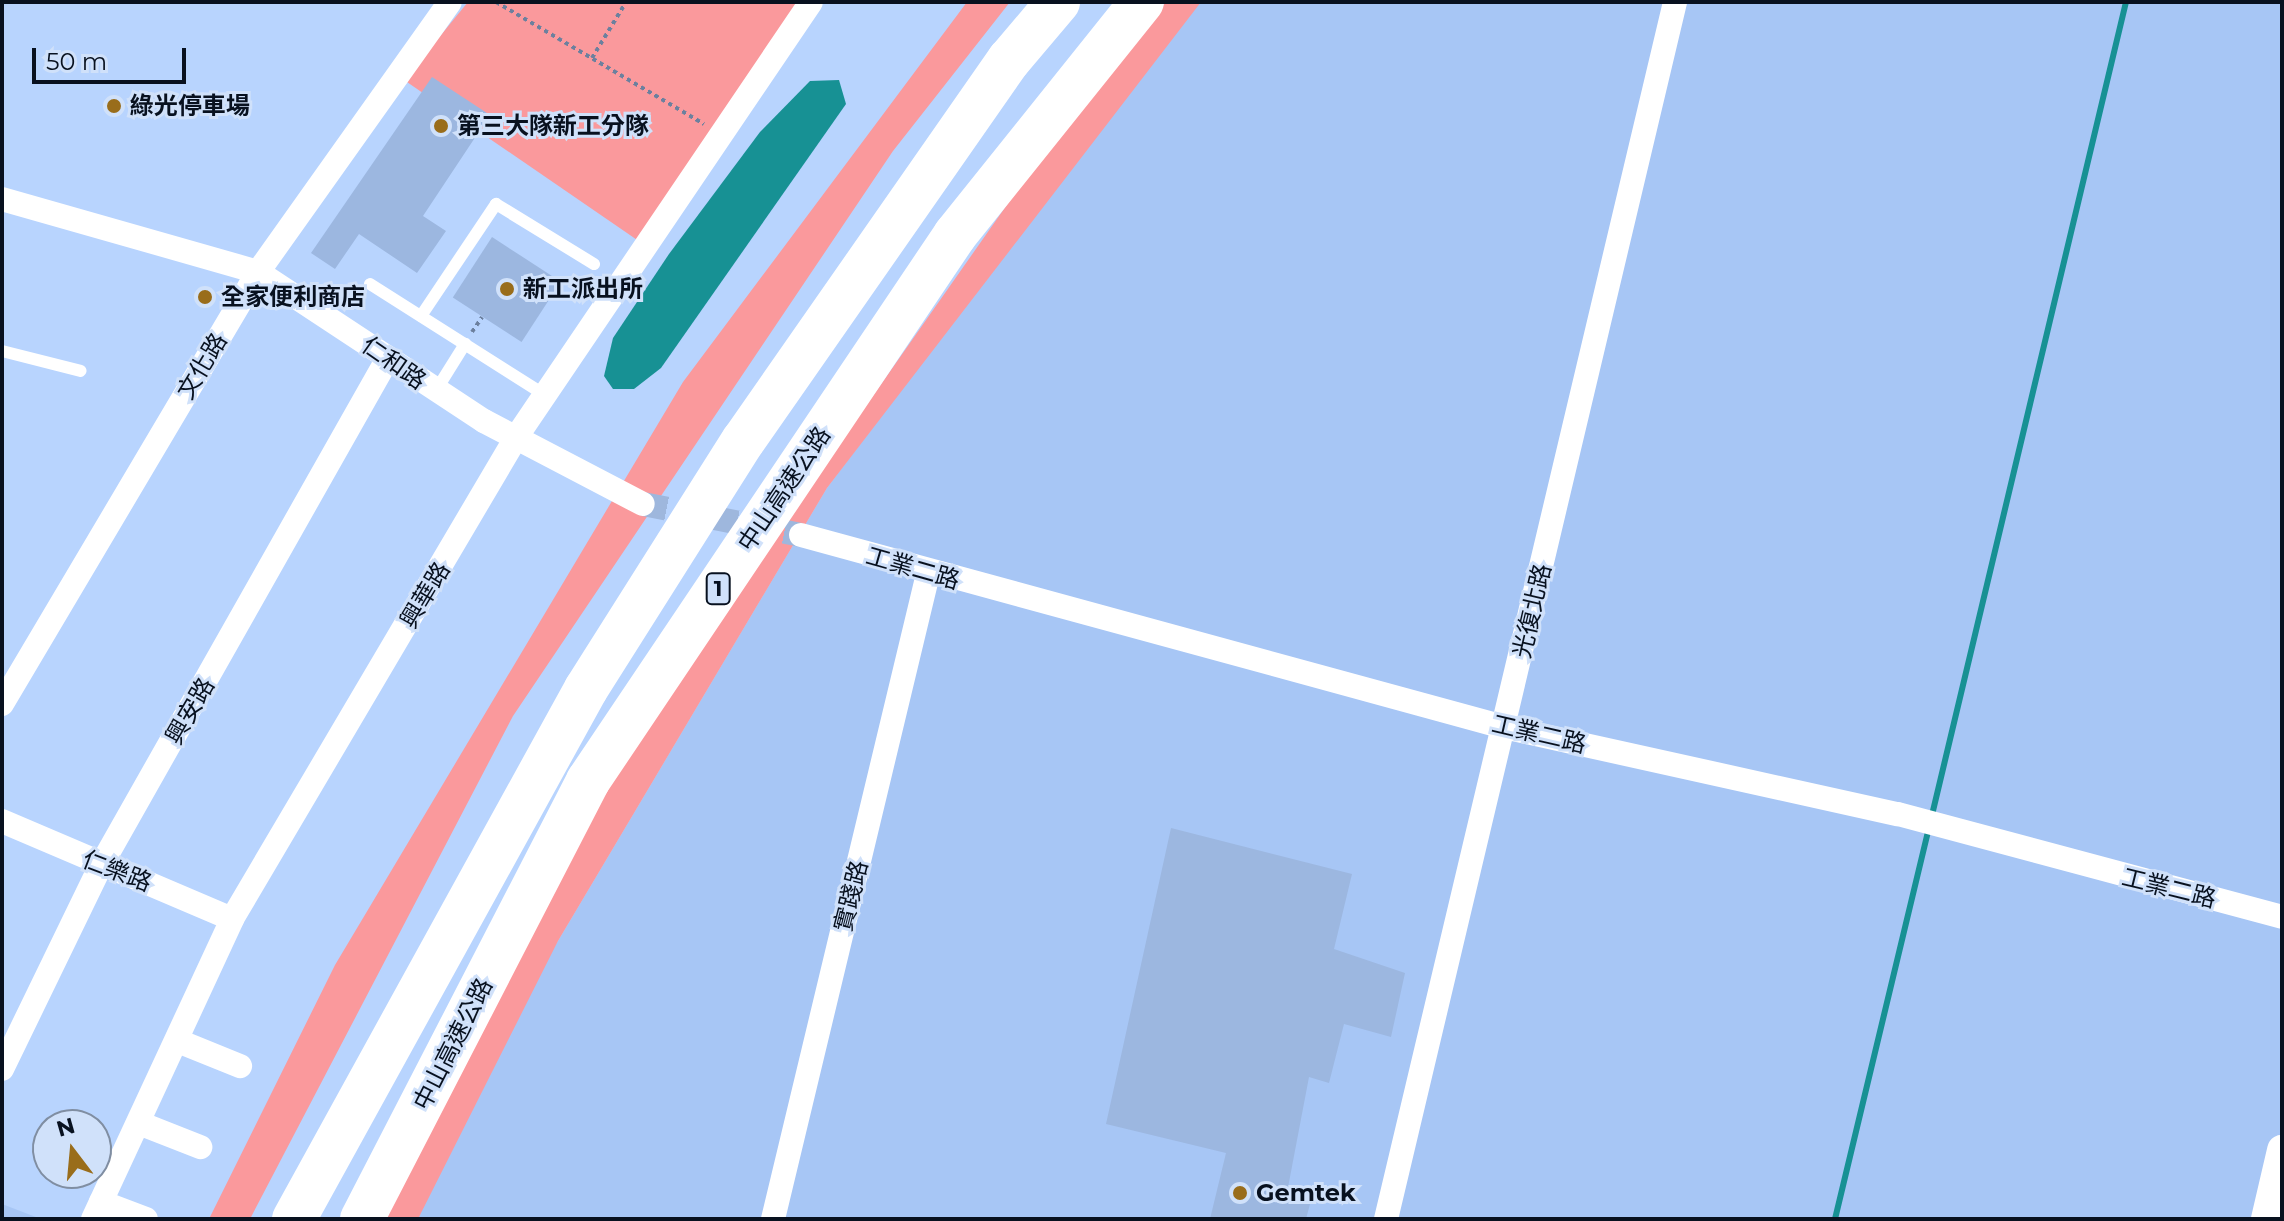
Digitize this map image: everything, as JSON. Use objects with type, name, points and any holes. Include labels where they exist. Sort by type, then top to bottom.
[{"type":"highway","points":[[294,1219],[586,689],[743,441],[1009,60],[1058,2]]},
{"type":"highway","name":"中山高速公路","points":[[362,1219],[588,781],[955,235],[1142,2]]},
{"type":"street","name":"文化路","points":[[2,704],[258,272],[450,2]]},
{"type":"street","name":"興華路","points":[[97,1210],[232,919],[517,436],[811,2]]},
{"type":"street","name":"光復北路","points":[[1386,1219],[1675,2]]},
{"type":"street","name":"仁和路","points":[[2,199],[258,272],[435,392],[643,504]]},
{"type":"street","name":"興安路","points":[[2,1069],[100,867],[388,358]]},
{"type":"street","name":"工業二路","points":[[801,535],[928,574],[1504,727],[1898,814],[1953,833],[2282,917]]},
{"type":"street","name":"實踐路","points":[[773,1219],[928,574]]},
{"type":"street","name":"仁樂路","points":[[2,821],[100,867],[232,919]]},
{"type":"street","points":[[178,1041],[240,1066]]},
{"type":"street","points":[[139,1123],[200,1147]]},
{"type":"street","points":[[2266,1219],[2282,1150]]},
{"type":"street","points":[[97,1210],[146,1219]]},
{"type":"lane","points":[[421,316],[496,204],[594,264]]},
{"type":"lane","points":[[370,284],[545,395]]},
{"type":"lane","points":[[435,392],[465,344]]},
{"type":"lane","points":[[2,351],[81,371]]},
{"type":"path","points":[[496,2],[714,130]]},
{"type":"path","points":[[592,58],[626,2]]},
{"type":"shaded area","points":[[468,2],[797,2],[643,244],[404,80]]},
{"type":"shaded area","points":[[967,2],[1010,2],[893,151],[513,716],[250,1219],[209,1219],[335,965],[683,382]]},
{"type":"shaded area","points":[[1166,2],[1201,2],[827,488],[558,941],[418,1219],[380,1219],[599,786],[1051,142]]},
{"type":"shaded area","points":[[1194,2],[2282,2],[2282,1219],[393,1219],[827,488]]},
{"type":"shaded area","points":[[839,80],[846,104],[661,368],[634,389],[613,389],[604,376],[613,338],[669,254],[760,132],[810,81]]},
{"type":"shaded area","points":[[2,1204],[41,1219],[2,1219]]},
{"type":"building","points":[[432,77],[490,115],[423,216],[446,231],[417,273],[359,234],[335,269],[311,253]]},
{"type":"building","name":"新工派出所","points":[[492,237],[561,282],[522,342],[453,297]]},
{"type":"building","points":[[1171,828],[1352,874],[1334,949],[1405,973],[1391,1037],[1344,1024],[1329,1083],[1309,1077],[1286,1198],[1310,1204],[1306,1219],[1210,1219],[1226,1153],[1106,1124]]},
{"type":"waterway","points":[[1932,815],[2126,2]]},
{"type":"waterway","points":[[1835,1219],[1929,826]]},
{"type":"tunnel","points":[[643,504],[801,535]]},
{"type":"place","name":"綠光停車場","points":[[114,106]]},
{"type":"place","name":"第三大隊新工分隊","points":[[441,126]]},
{"type":"place","name":"新工派出所","points":[[507,289]]},
{"type":"place","name":"全家便利商店","points":[[205,297]]},
{"type":"place","name":"Gemtek","points":[[1240,1193]]}]
